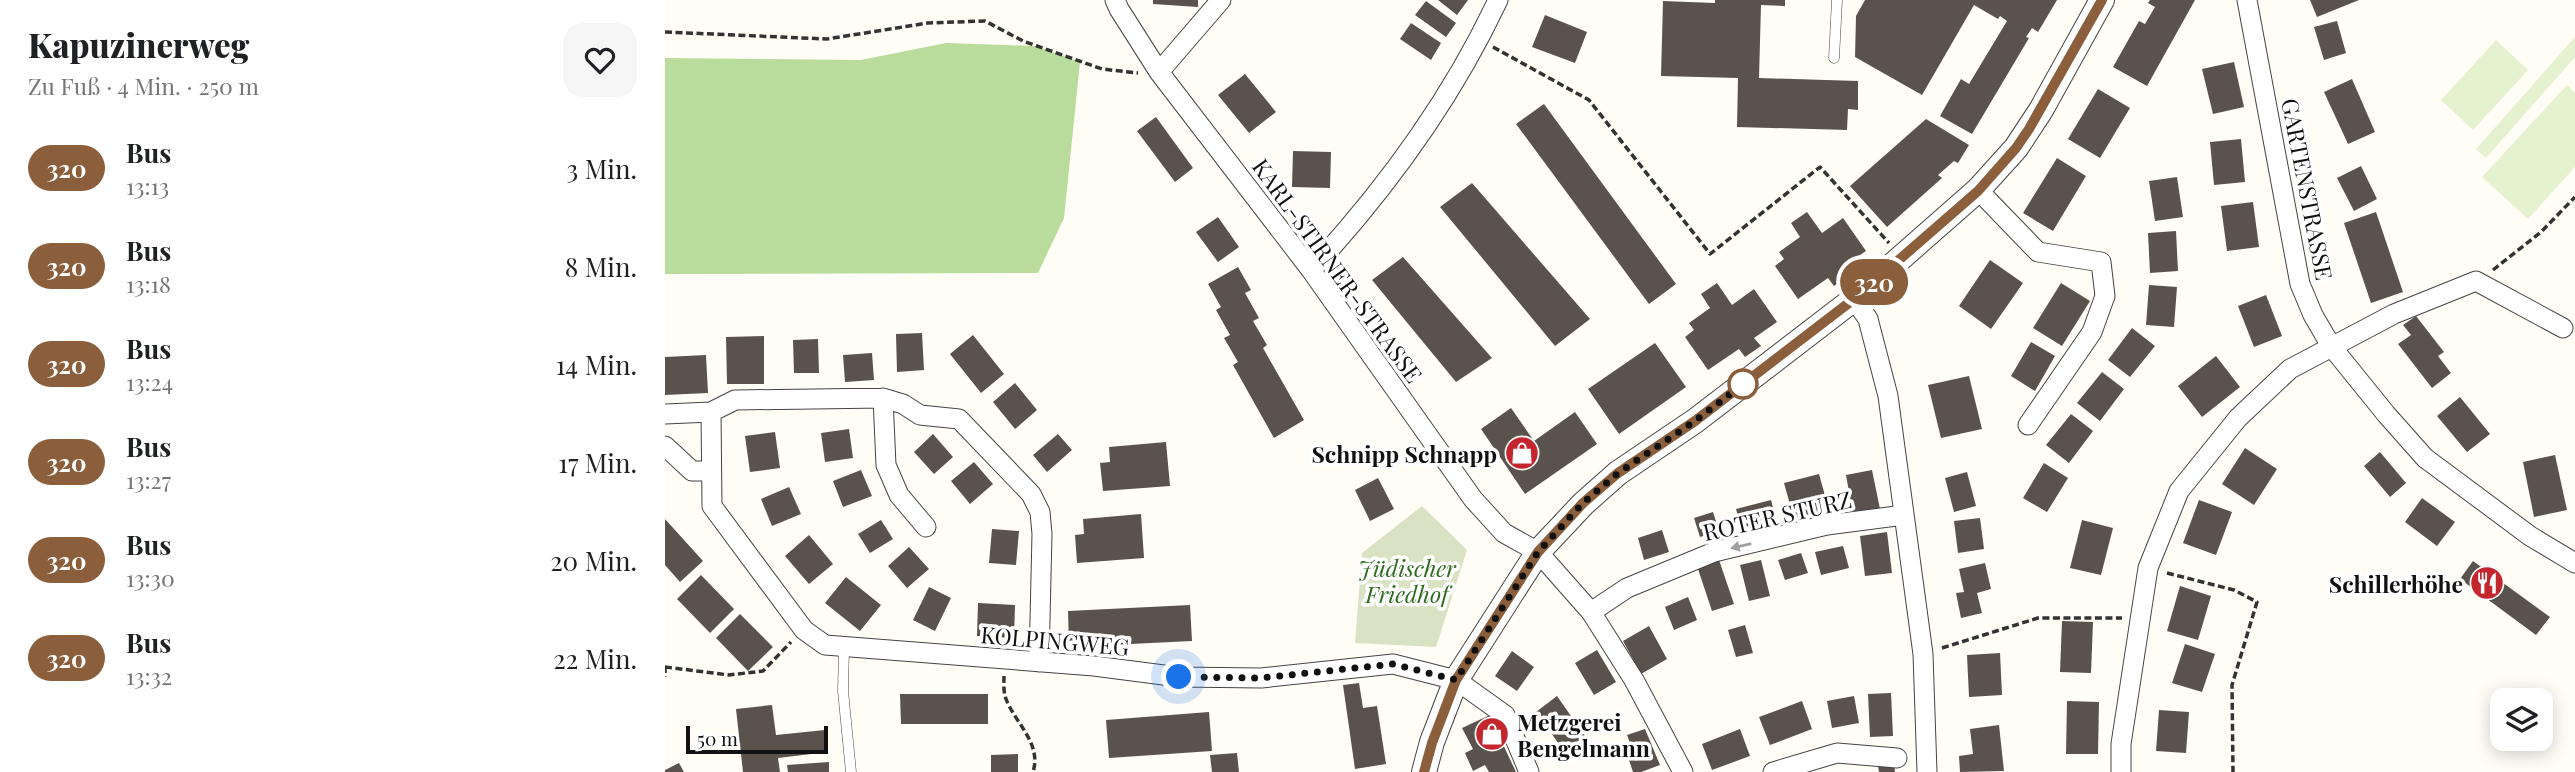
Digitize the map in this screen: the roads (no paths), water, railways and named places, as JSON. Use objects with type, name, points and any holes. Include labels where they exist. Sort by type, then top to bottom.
[{"type":"street","name":"KARL-STIRNER-STRASSE","points":[[1115,0],[1159,72],[1311,270],[1473,499],[1504,533],[1538,552],[1591,612],[1634,680],[1683,772]]},
{"type":"street","points":[[1159,72],[1221,0]]},
{"type":"street","points":[[1311,270],[1354,223],[1448,94],[1498,0]]},
{"type":"street","points":[[1425,772],[1432,743],[1456,680],[1538,552],[1583,503],[1618,473],[1695,421],[1854,299],[1978,191],[2029,129],[2102,0]]},
{"type":"street","name":"GARTENSTRASSE","points":[[2247,0],[2300,285],[2313,316],[2331,346],[2425,458],[2530,536],[2575,563]]},
{"type":"street","points":[[1978,191],[2038,252],[2101,262],[2105,296],[2092,332],[2028,425]]},
{"type":"street","points":[[2121,772],[2121,744],[2148,568],[2179,491],[2238,418],[2290,369],[2394,314],[2476,281],[2563,328]]},
{"type":"street","points":[[1854,299],[1868,319],[1888,396],[1923,654],[1927,772]]},
{"type":"street","points":[[883,398],[886,465],[899,495],[926,527]]},
{"type":"street","points":[[665,414],[711,412],[735,400],[883,398],[903,404],[920,415],[959,419],[1031,494],[1040,512],[1042,534],[1039,662]]},
{"type":"street","name":"KOLPINGWEG","points":[[711,412],[712,506],[741,549],[804,630],[825,645],[1039,662],[1179,677],[1261,678],[1393,664],[1456,680],[1505,715],[1528,772]]},
{"type":"street","points":[[665,446],[692,471],[711,471]]},
{"type":"street","name":"ROTER STURZ","points":[[1591,612],[1627,588],[1714,552],[1827,525],[1904,515]]},
{"type":"street","points":[[1773,772],[1837,752],[1897,758]]},
{"type":"lane","points":[[1834,58],[1837,0]]},
{"type":"lane","points":[[844,647],[843,691],[851,772]]},
{"type":"place","name":"Schnipp Schnapp","points":[[1522,453]]},
{"type":"place","name":"Schillerhöhe","points":[[2487,583]]},
{"type":"place","name":"Metzgerei Bengelmann","points":[[1492,734]]},
{"type":"park label","name":"Jüdischer Friedhof","points":[[1407,580]]}]
